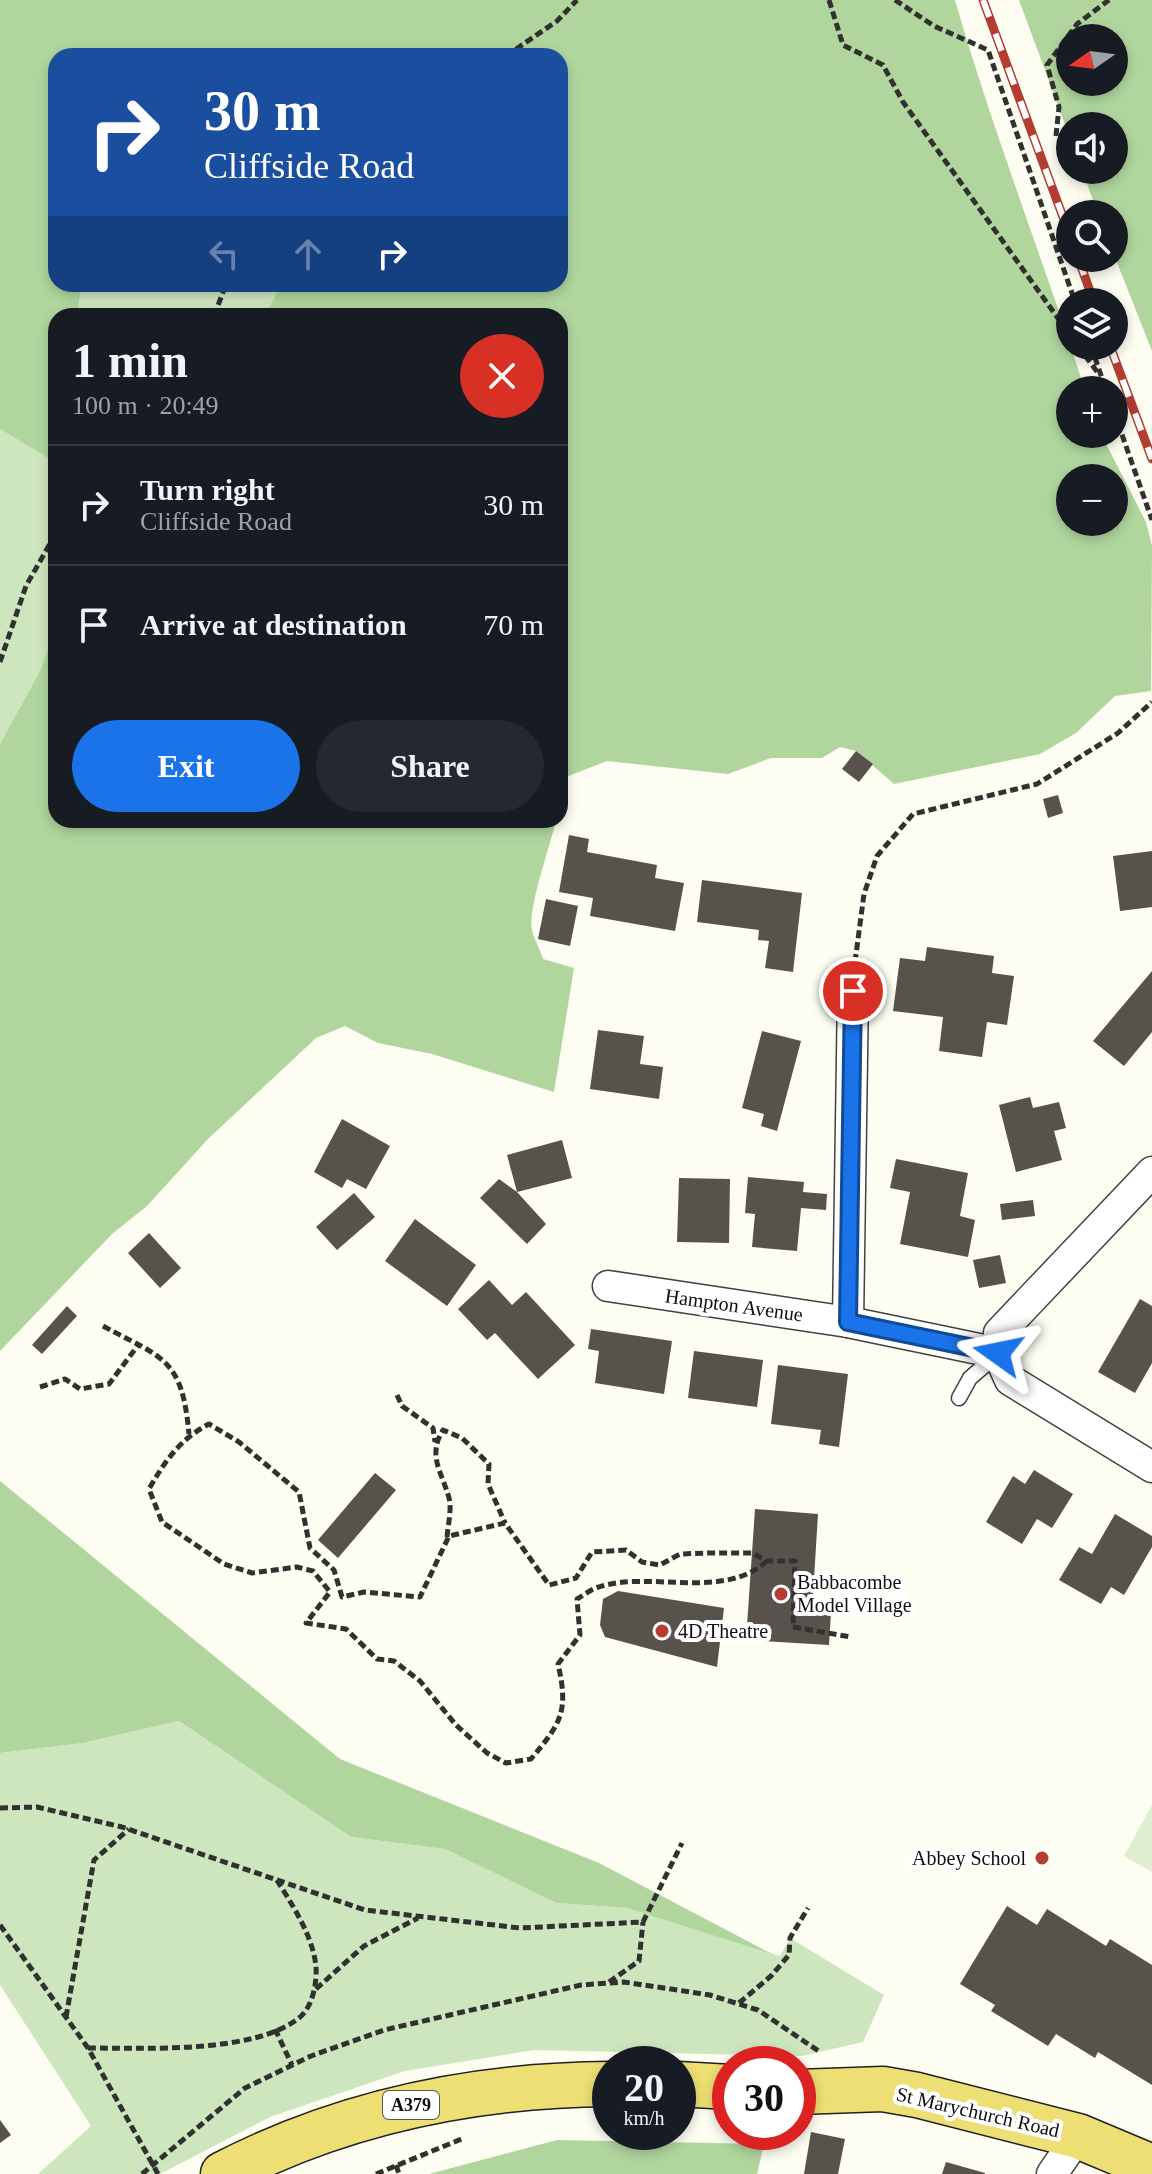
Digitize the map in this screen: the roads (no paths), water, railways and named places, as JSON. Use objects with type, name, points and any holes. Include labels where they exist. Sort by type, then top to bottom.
[{"type":"main road","name":"A379","points":[[223,2174],[272,2148],[428,2100],[506,2088],[592,2085]]},
{"type":"main road","name":"St Marychurch Road","points":[[818,2092],[883,2089],[917,2095],[1078,2136],[1152,2167]]},
{"type":"street","points":[[848,1322],[853,991]]},
{"type":"street","points":[[1152,1172],[999,1333],[998,1353],[1010,1380],[1152,1467]]},
{"type":"street","name":"Hampton Avenue","points":[[608,1286],[848,1322],[998,1353]]},
{"type":"street","points":[[1052,2174],[1078,2136]]},
{"type":"lane","points":[[959,1398],[970,1378],[998,1353]]},
{"type":"railway","points":[[983,0],[1057,200]]},
{"type":"railway","points":[[1083,272],[1089,288]]},
{"type":"railway","points":[[1115,360],[1152,459]]},
{"type":"place","name":"Babbacombe Model Village","points":[[781,1594]]},
{"type":"place","name":"4D Theatre","points":[[662,1631]]},
{"type":"place","name":"Abbey School","points":[[1042,1858]]}]
